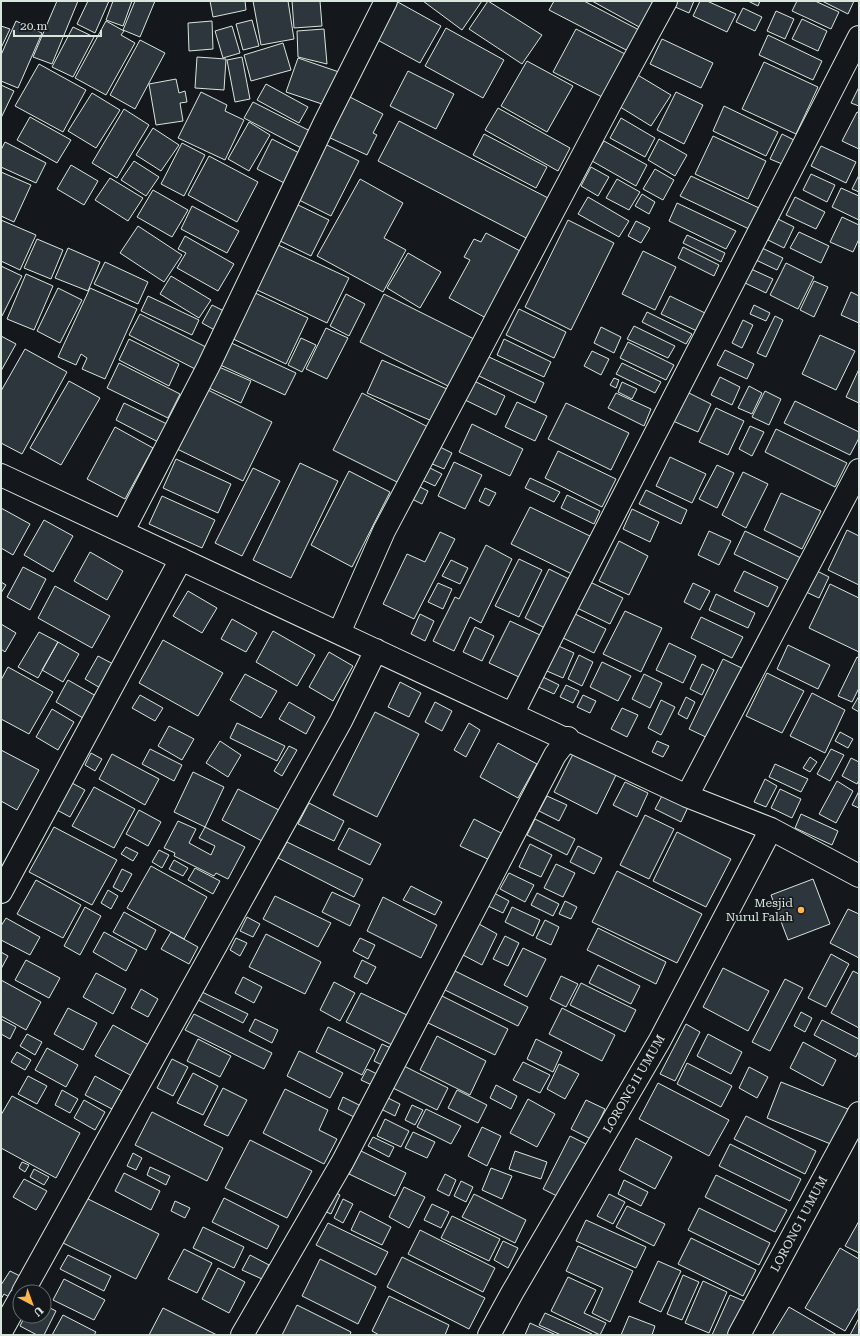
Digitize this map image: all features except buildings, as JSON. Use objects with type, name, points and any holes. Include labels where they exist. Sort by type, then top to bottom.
[{"type":"street","points":[[123,531],[208,368],[325,122],[386,1]]},
{"type":"street","points":[[339,633],[384,531],[666,1]]},
{"type":"street","points":[[513,713],[859,37]]},
{"type":"street","points":[[687,796],[859,470]]},
{"type":"street","points":[[1,475],[568,738],[687,796],[771,829],[859,876]]},
{"type":"street","points":[[1,892],[142,634],[181,559]]},
{"type":"street","points":[[27,1284],[337,728],[376,650]]},
{"type":"street","points":[[242,1335],[343,1161],[555,755],[568,738]]},
{"type":"street","name":"LORONG II UMUM","points":[[489,1335],[660,1040],[771,829]]},
{"type":"street","name":"LORONG I UMUM","points":[[739,1335],[859,1113]]},
{"type":"street","points":[[1,1332],[12,1312]]},
{"type":"place","name":"Mesjid Nurul Falah","points":[[801,910]]}]
